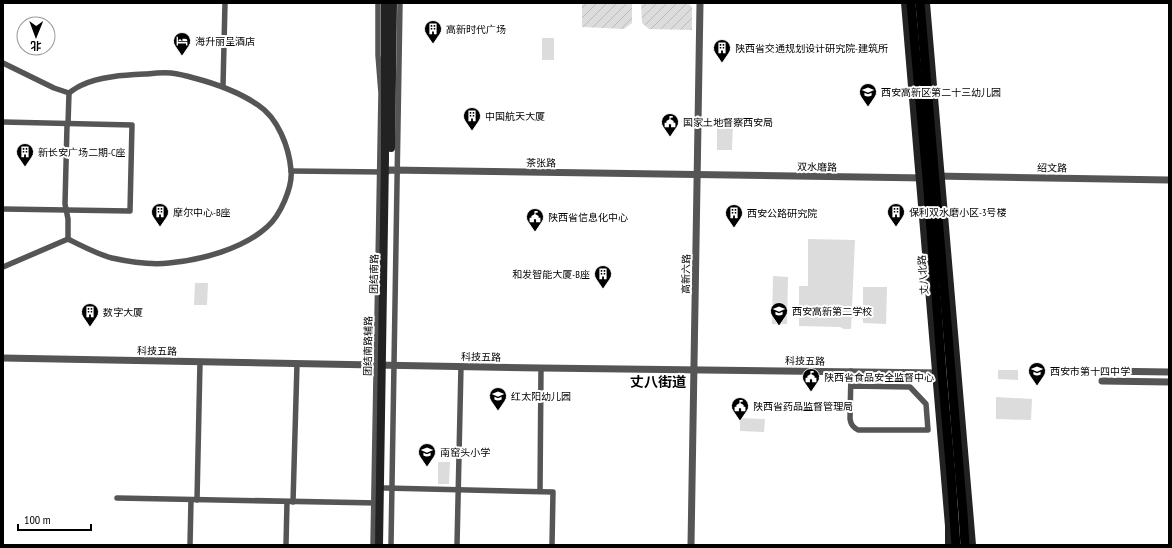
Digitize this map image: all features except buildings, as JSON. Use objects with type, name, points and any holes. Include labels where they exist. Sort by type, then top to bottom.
[{"type":"main road","name":"团结南路","points":[[385,3],[388,171]]},
{"type":"main road","name":"团结南路","points":[[384,545],[388,488],[385,365],[388,171],[393,3]]},
{"type":"main road","points":[[905,3],[931,177]]},
{"type":"main road","name":"丈八北路","points":[[911,3],[955,373],[965,545]]},
{"type":"main road","name":"丈八北路","points":[[920,3],[931,177],[939,373],[951,475],[956,545]]},
{"type":"main road","points":[[926,3],[931,177]]},
{"type":"main road","name":"团结南路","points":[[379,545],[377,503],[385,365]]},
{"type":"main road","points":[[939,373],[949,545]]},
{"type":"main road","points":[[955,373],[972,545]]},
{"type":"street","points":[[223,86],[225,3]]},
{"type":"street","points":[[378,3],[378,55],[388,171]]},
{"type":"street","points":[[385,365],[388,171],[400,3]]},
{"type":"street","name":"高新六路","points":[[691,545],[700,3]]},
{"type":"street","points":[[3,63],[54,88],[69,93]]},
{"type":"street","points":[[3,267],[68,239],[111,258],[145,263],[169,263],[198,258],[228,249],[253,238],[268,226],[280,210],[289,188],[291,171],[281,133],[277,124],[259,105],[223,86],[170,72],[127,75],[104,79],[82,85],[69,93]]},
{"type":"street","points":[[68,239],[68,219],[66,210],[69,93]]},
{"type":"street","points":[[3,122],[132,125],[130,212],[3,208]]},
{"type":"street","points":[[291,171],[388,171]]},
{"type":"street","name":"茶张路","points":[[388,171],[698,175]]},
{"type":"street","name":"双水磨路","points":[[698,175],[931,177]]},
{"type":"street","name":"绍文路","points":[[931,177],[1169,180]]},
{"type":"street","name":"科技五路","points":[[3,358],[541,368],[955,373]]},
{"type":"street","points":[[190,545],[194,500],[200,362]]},
{"type":"street","points":[[293,502],[297,364]]},
{"type":"street","points":[[457,545],[461,366]]},
{"type":"street","points":[[540,491],[541,368]]},
{"type":"street","points":[[851,371],[850,419],[854,428],[858,430],[928,430],[926,404],[910,387],[851,386]]},
{"type":"street","points":[[1102,371],[1169,372]]},
{"type":"street","points":[[1158,382],[1159,372]]},
{"type":"street","points":[[1102,381],[1169,382]]},
{"type":"street","points":[[391,545],[388,488],[553,492],[552,545]]},
{"type":"street","points":[[117,498],[377,503],[373,545]]},
{"type":"street","points":[[286,545],[287,502]]},
{"type":"shaded area","points":[[582,3],[632,3],[632,23],[624,29],[582,27]]},
{"type":"shaded area","points":[[641,3],[688,3],[692,7],[692,30],[649,29],[642,23]]},
{"type":"shaded area","points":[[542,38],[554,38],[554,60],[542,60]]},
{"type":"shaded area","points":[[717,123],[733,123],[732,150],[717,150]]},
{"type":"shaded area","points":[[808,239],[855,240],[851,329],[844,329],[840,327],[799,326],[799,286],[808,286]]},
{"type":"shaded area","points":[[773,276],[788,277],[787,324],[772,324]]},
{"type":"shaded area","points":[[195,283],[208,283],[207,305],[194,305]]},
{"type":"shaded area","points":[[863,287],[887,287],[886,324],[863,323]]},
{"type":"shaded area","points":[[998,370],[1018,370],[1018,380],[998,379]]},
{"type":"shaded area","points":[[996,397],[1032,399],[1031,420],[996,419]]},
{"type":"shaded area","points":[[740,418],[765,419],[764,432],[740,431]]},
{"type":"shaded area","points":[[438,462],[450,462],[449,484],[438,484]]},
{"type":"place","name":"高新时代广场","points":[[433,44]]},
{"type":"place","name":"海升丽呈酒店","points":[[182,56]]},
{"type":"place","name":"陕西省交通规划设计研究院-建筑所","points":[[722,63]]},
{"type":"place","name":"西安高新区第二十三幼儿园","points":[[868,107]]},
{"type":"place","name":"中国航天大厦","points":[[472,131]]},
{"type":"place","name":"国家土地督察西安局","points":[[670,137]]},
{"type":"place","name":"新长安广场二期-C座","points":[[25,167]]},
{"type":"place","name":"摩尔中心-B座","points":[[160,227]]},
{"type":"place","name":"保利双水磨小区-3号楼","points":[[896,227]]},
{"type":"place","name":"西安公路研究院","points":[[734,228]]},
{"type":"place","name":"陕西省信息化中心","points":[[535,232]]},
{"type":"place","name":"和发智能大厦-B座","points":[[603,289]]},
{"type":"place","name":"西安高新第二学校","points":[[779,326]]},
{"type":"place","name":"数字大厦","points":[[90,327]]},
{"type":"place","name":"西安市第十四中学","points":[[1037,386]]},
{"type":"place","name":"陕西省食品安全监督中心","points":[[811,392]]},
{"type":"place","name":"红太阳幼儿园","points":[[498,411]]},
{"type":"place","name":"陕西省药品监督管理局","points":[[740,421]]},
{"type":"place","name":"南窑头小学","points":[[427,467]]},
{"type":"district","name":"丈八街道","points":[[658,382]]}]
